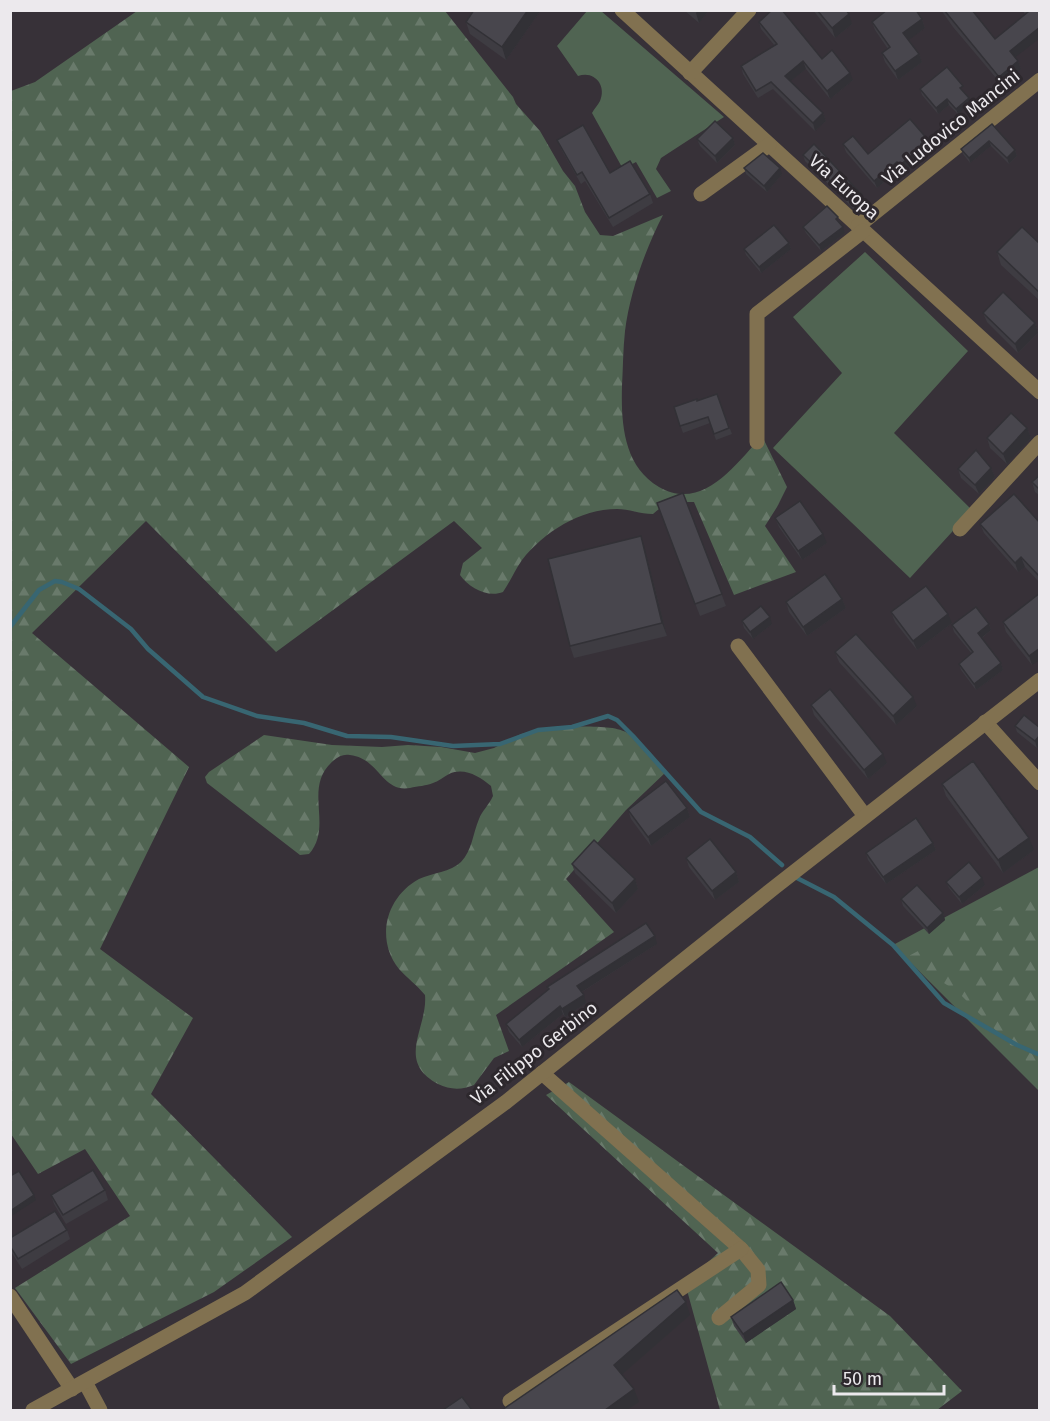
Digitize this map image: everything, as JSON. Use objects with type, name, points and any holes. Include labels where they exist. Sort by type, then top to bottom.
[{"type":"street","name":"Via Europa","points":[[621,10],[1040,392]]},
{"type":"street","points":[[690,73],[749,10]]},
{"type":"street","name":"Via Ludovico Mancini","points":[[757,442],[757,314],[1040,80]]},
{"type":"street","points":[[701,194],[769,145]]},
{"type":"street","points":[[960,529],[1040,442]]},
{"type":"street","points":[[738,646],[865,816]]},
{"type":"street","name":"Via Filippo Gerbino","points":[[33,1410],[245,1293],[506,1102],[865,816],[1040,680]]},
{"type":"street","points":[[985,722],[1040,783]]},
{"type":"street","points":[[542,1073],[741,1249],[758,1270],[759,1285],[719,1318]]},
{"type":"street","points":[[510,1401],[741,1249]]},
{"type":"street","points":[[10,1296],[100,1410]]},
{"type":"green space","points":[[137,11],[445,11],[513,97],[516,104],[540,131],[563,171],[575,186],[585,212],[600,235],[613,236],[663,215],[639,272],[625,331],[622,414],[627,442],[638,467],[659,487],[675,493],[690,494],[717,482],[762,436],[787,487],[765,526],[796,572],[734,595],[694,502],[683,502],[667,505],[653,514],[617,509],[603,510],[576,518],[541,540],[522,560],[503,592],[491,594],[474,588],[460,575],[463,563],[482,548],[454,521],[276,652],[146,521],[32,633],[189,767],[100,949],[193,1018],[151,1094],[292,1237],[214,1292],[71,1364],[15,1288],[130,1216],[85,1149],[38,1174],[11,1134],[11,91],[35,82]]},
{"type":"green space","points":[[587,11],[601,11],[724,117],[661,158],[656,169],[671,191],[657,198],[636,162],[623,169],[592,113],[602,95],[598,80],[589,75],[578,76],[557,46]]},
{"type":"green space","points":[[865,252],[968,351],[894,433],[972,510],[910,578],[773,448],[842,373],[793,317]]},
{"type":"green space","points":[[563,726],[612,728],[622,731],[642,744],[666,772],[626,810],[566,879],[614,932],[496,1015],[509,1051],[494,1058],[474,1085],[456,1089],[442,1086],[425,1075],[418,1065],[416,1043],[425,1007],[425,995],[399,969],[387,945],[386,932],[392,907],[408,887],[419,879],[452,868],[465,858],[480,816],[493,796],[491,786],[466,772],[455,772],[428,785],[401,788],[386,781],[360,757],[341,756],[333,761],[324,772],[320,783],[319,831],[316,843],[309,854],[300,855],[207,783],[205,777],[264,735],[332,745],[382,747],[408,745],[441,747],[475,753],[494,748],[521,734]]},
{"type":"green space","points":[[1039,867],[1039,1091],[893,945]]},
{"type":"green space","points":[[1039,882],[1039,1074],[958,992],[905,958],[1018,897]]},
{"type":"green space","points":[[569,1082],[890,1316],[962,1391],[937,1410],[720,1410],[685,1283],[718,1253],[546,1095]]},
{"type":"building","points":[[474,10],[528,10],[502,47],[466,22]]},
{"type":"building","points":[[772,10],[782,10],[822,59],[832,50],[850,73],[827,91],[803,61],[785,76],[823,113],[813,123],[771,82],[756,91],[741,66],[777,44],[759,22]]},
{"type":"building","points":[[817,10],[846,10],[849,14],[832,28]]},
{"type":"building","points":[[887,10],[916,10],[922,19],[903,33],[919,54],[895,71],[882,53],[890,47],[872,22]]},
{"type":"building","points":[[944,10],[972,10],[995,39],[1028,12],[1026,10],[1040,10],[1040,27],[1010,51],[1018,61],[999,77]]},
{"type":"building","points":[[947,67],[963,86],[960,88],[969,98],[956,109],[947,99],[936,108],[920,89]]},
{"type":"building","points":[[910,119],[929,141],[900,165],[897,162],[874,181],[843,144],[853,136],[868,154]]},
{"type":"building","points":[[715,121],[733,138],[715,156],[697,139]]},
{"type":"building","points":[[992,124],[1015,150],[1007,158],[989,141],[969,158],[961,149]]},
{"type":"building","points":[[583,125],[610,173],[630,161],[650,194],[609,218],[582,172],[577,175],[557,140]]},
{"type":"building","points":[[814,144],[862,195],[853,203],[803,155]]},
{"type":"building","points":[[763,153],[780,168],[764,186],[744,168]]},
{"type":"building","points":[[827,206],[838,217],[836,219],[843,227],[819,245],[803,227]]},
{"type":"building","points":[[774,225],[789,243],[759,267],[744,249]]},
{"type":"building","points":[[1022,227],[1040,244],[1040,293],[997,252]]},
{"type":"building","points":[[1003,292],[1035,323],[1015,344],[983,313]]},
{"type":"building","points":[[717,394],[729,428],[714,434],[708,417],[680,426],[674,407]]},
{"type":"building","points":[[1011,413],[1027,428],[1003,454],[987,438]]},
{"type":"building","points":[[976,450],[991,468],[975,485],[958,469]]},
{"type":"building","points":[[1040,475],[1040,490],[1032,482]]},
{"type":"building","points":[[683,493],[722,594],[695,604],[657,503]]},
{"type":"building","points":[[1014,494],[1040,523],[1040,577],[1021,557],[1015,563],[980,524]]},
{"type":"building","points":[[800,501],[823,534],[798,551],[775,518]]},
{"type":"building","points":[[641,536],[662,623],[570,646],[548,559]]},
{"type":"building","points":[[825,574],[842,599],[803,627],[786,602]]},
{"type":"building","points":[[926,586],[948,614],[913,641],[891,612]]},
{"type":"building","points":[[1040,593],[1040,648],[1029,656],[1003,622]]},
{"type":"building","points":[[761,606],[770,617],[750,632],[742,621]]},
{"type":"building","points":[[976,607],[989,624],[978,633],[1001,663],[974,684],[959,664],[973,652],[952,625]]},
{"type":"building","points":[[856,634],[913,697],[893,716],[835,652]]},
{"type":"building","points":[[830,689],[883,754],[864,770],[811,705]]},
{"type":"building","points":[[1024,715],[1040,728],[1040,735],[1035,741],[1015,726]]},
{"type":"building","points":[[973,761],[1029,838],[998,860],[942,784]]},
{"type":"building","points":[[666,781],[687,808],[648,837],[628,810]]},
{"type":"building","points":[[916,818],[933,843],[883,877],[866,853]]},
{"type":"building","points":[[710,839],[736,872],[712,891],[686,858]]},
{"type":"building","points":[[594,840],[635,879],[612,903],[572,864]]},
{"type":"building","points":[[969,862],[982,878],[959,897],[946,882]]},
{"type":"building","points":[[917,885],[943,913],[927,928],[901,899]]},
{"type":"building","points":[[646,923],[655,936],[577,986],[584,995],[562,1009],[560,1006],[519,1040],[506,1024],[549,989],[547,987]]},
{"type":"building","points":[[93,1170],[105,1190],[63,1215],[51,1195]]},
{"type":"building","points":[[19,1171],[34,1195],[10,1211],[10,1176]]},
{"type":"building","points":[[55,1211],[67,1230],[18,1259],[10,1246],[10,1238]]},
{"type":"building","points":[[781,1282],[793,1300],[743,1334],[731,1317]]},
{"type":"building","points":[[677,1290],[686,1302],[614,1365],[634,1389],[605,1410],[502,1410]]},
{"type":"building","points":[[462,1397],[472,1410],[443,1410]]},
{"type":"waterway","points":[[10,627],[39,590],[55,581],[62,582],[79,589],[131,629],[148,649],[203,697],[257,716],[304,723],[347,736],[391,737],[453,746],[500,744],[538,730],[572,727],[608,716],[617,720],[633,736],[701,812],[750,837],[782,865]]},
{"type":"waterway","points":[[797,878],[834,897],[893,945],[944,1003],[1017,1045],[1040,1055]]}]
